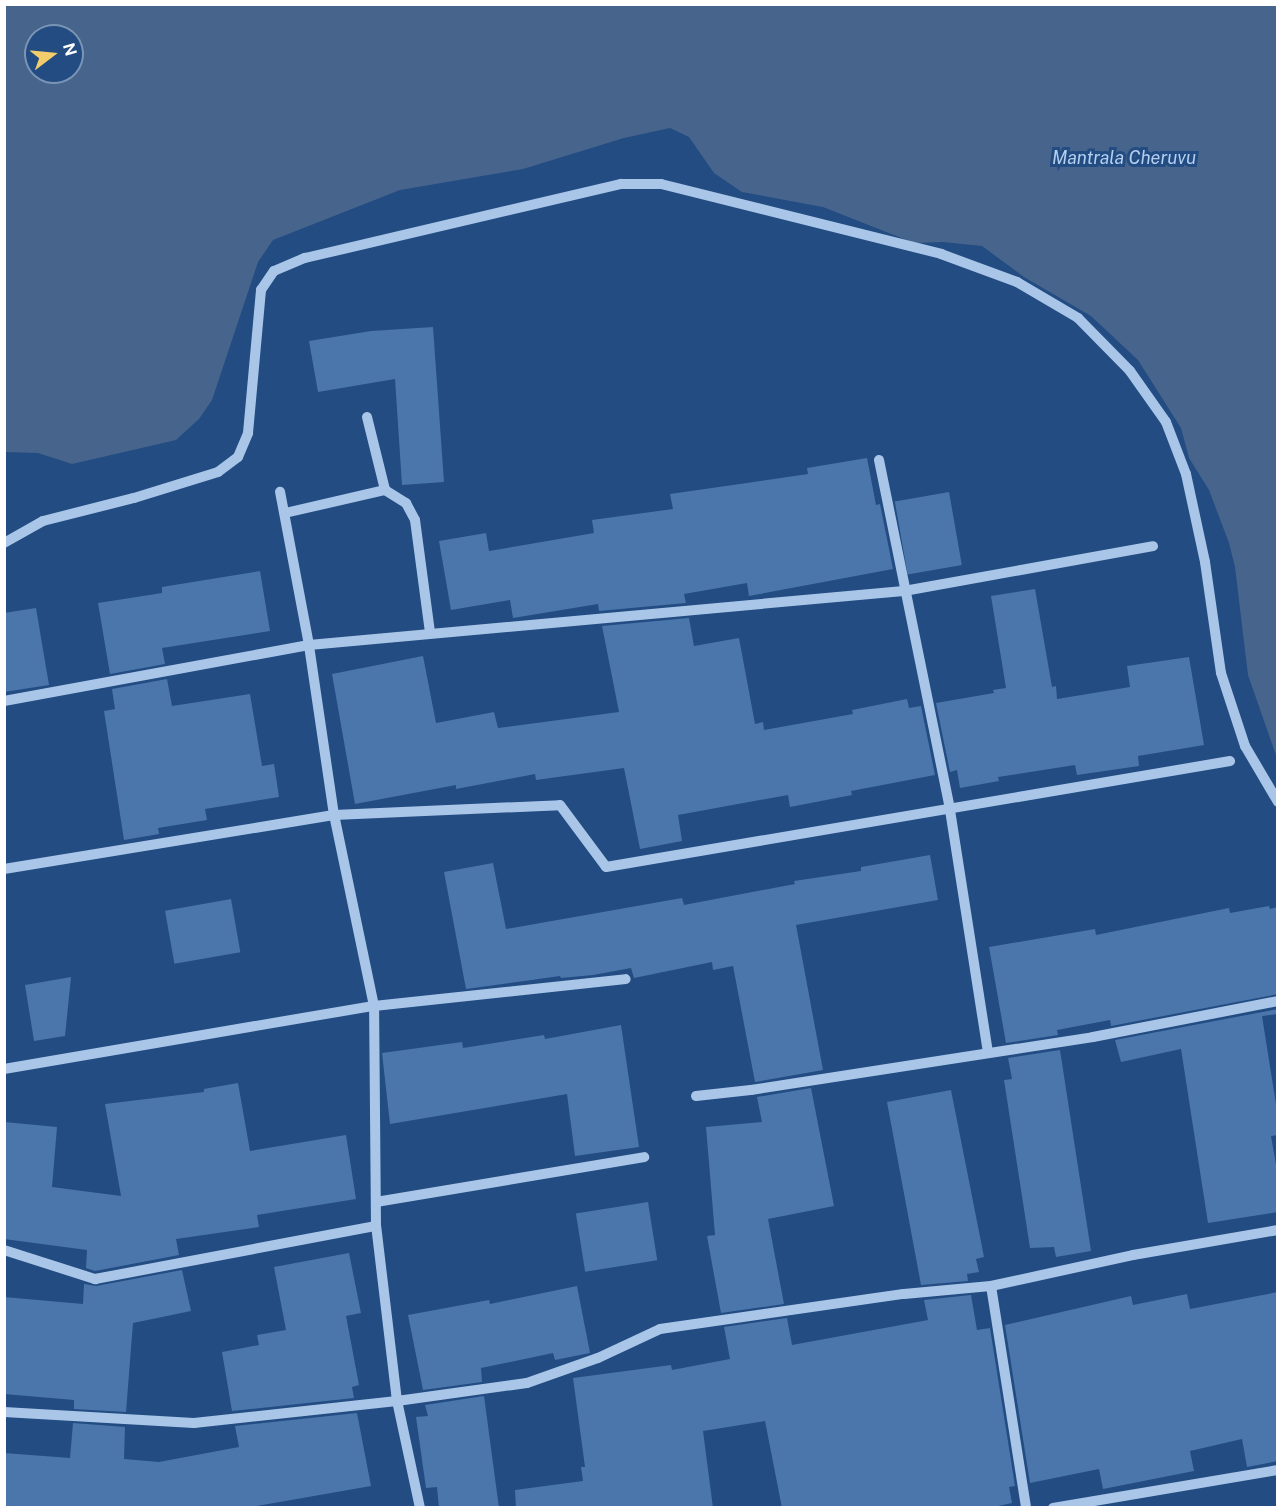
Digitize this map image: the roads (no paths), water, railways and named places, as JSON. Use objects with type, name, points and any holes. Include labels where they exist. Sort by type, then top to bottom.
[{"type":"street","points":[[4,543],[43,521],[134,498],[218,472],[238,457],[248,433],[261,290],[274,271],[305,258],[621,184],[661,184],[941,254],[1017,282],[1077,318],[1130,371],[1166,422],[1186,474],[1204,562],[1221,673],[1245,746],[1278,802]]},
{"type":"street","points":[[367,417],[385,490],[406,503],[415,520],[430,633]]},
{"type":"street","points":[[879,460],[950,810],[988,1052]]},
{"type":"street","points":[[285,513],[385,490]]},
{"type":"street","points":[[280,492],[309,645],[334,815],[374,1006],[376,1226],[397,1401],[420,1508]]},
{"type":"street","points":[[4,701],[309,645],[904,591],[1153,546]]},
{"type":"street","points":[[4,869],[334,815],[560,805],[606,867],[1230,761]]},
{"type":"street","points":[[4,1069],[374,1006],[626,979]]},
{"type":"street","points":[[696,1096],[751,1090],[1093,1037],[1278,1001]]},
{"type":"street","points":[[376,1202],[644,1157]]},
{"type":"street","points":[[4,1250],[95,1279],[376,1226]]},
{"type":"street","points":[[4,1412],[194,1423],[397,1401],[527,1383],[598,1358],[660,1329],[904,1293],[991,1286],[1133,1255],[1278,1230]]},
{"type":"street","points":[[991,1286],[1026,1508]]},
{"type":"street","points":[[1053,1508],[1278,1470]]},
{"type":"water","name":"Mantrala Cheruvu","points":[[5,5],[1277,5],[1277,758],[1248,675],[1235,567],[1229,543],[1209,490],[1189,458],[1181,428],[1138,360],[1091,316],[1024,277],[982,246],[943,242],[914,243],[823,207],[742,192],[714,173],[689,137],[670,128],[624,138],[523,169],[400,190],[273,240],[258,262],[212,400],[199,419],[176,440],[72,464],[38,453],[5,452]]}]
